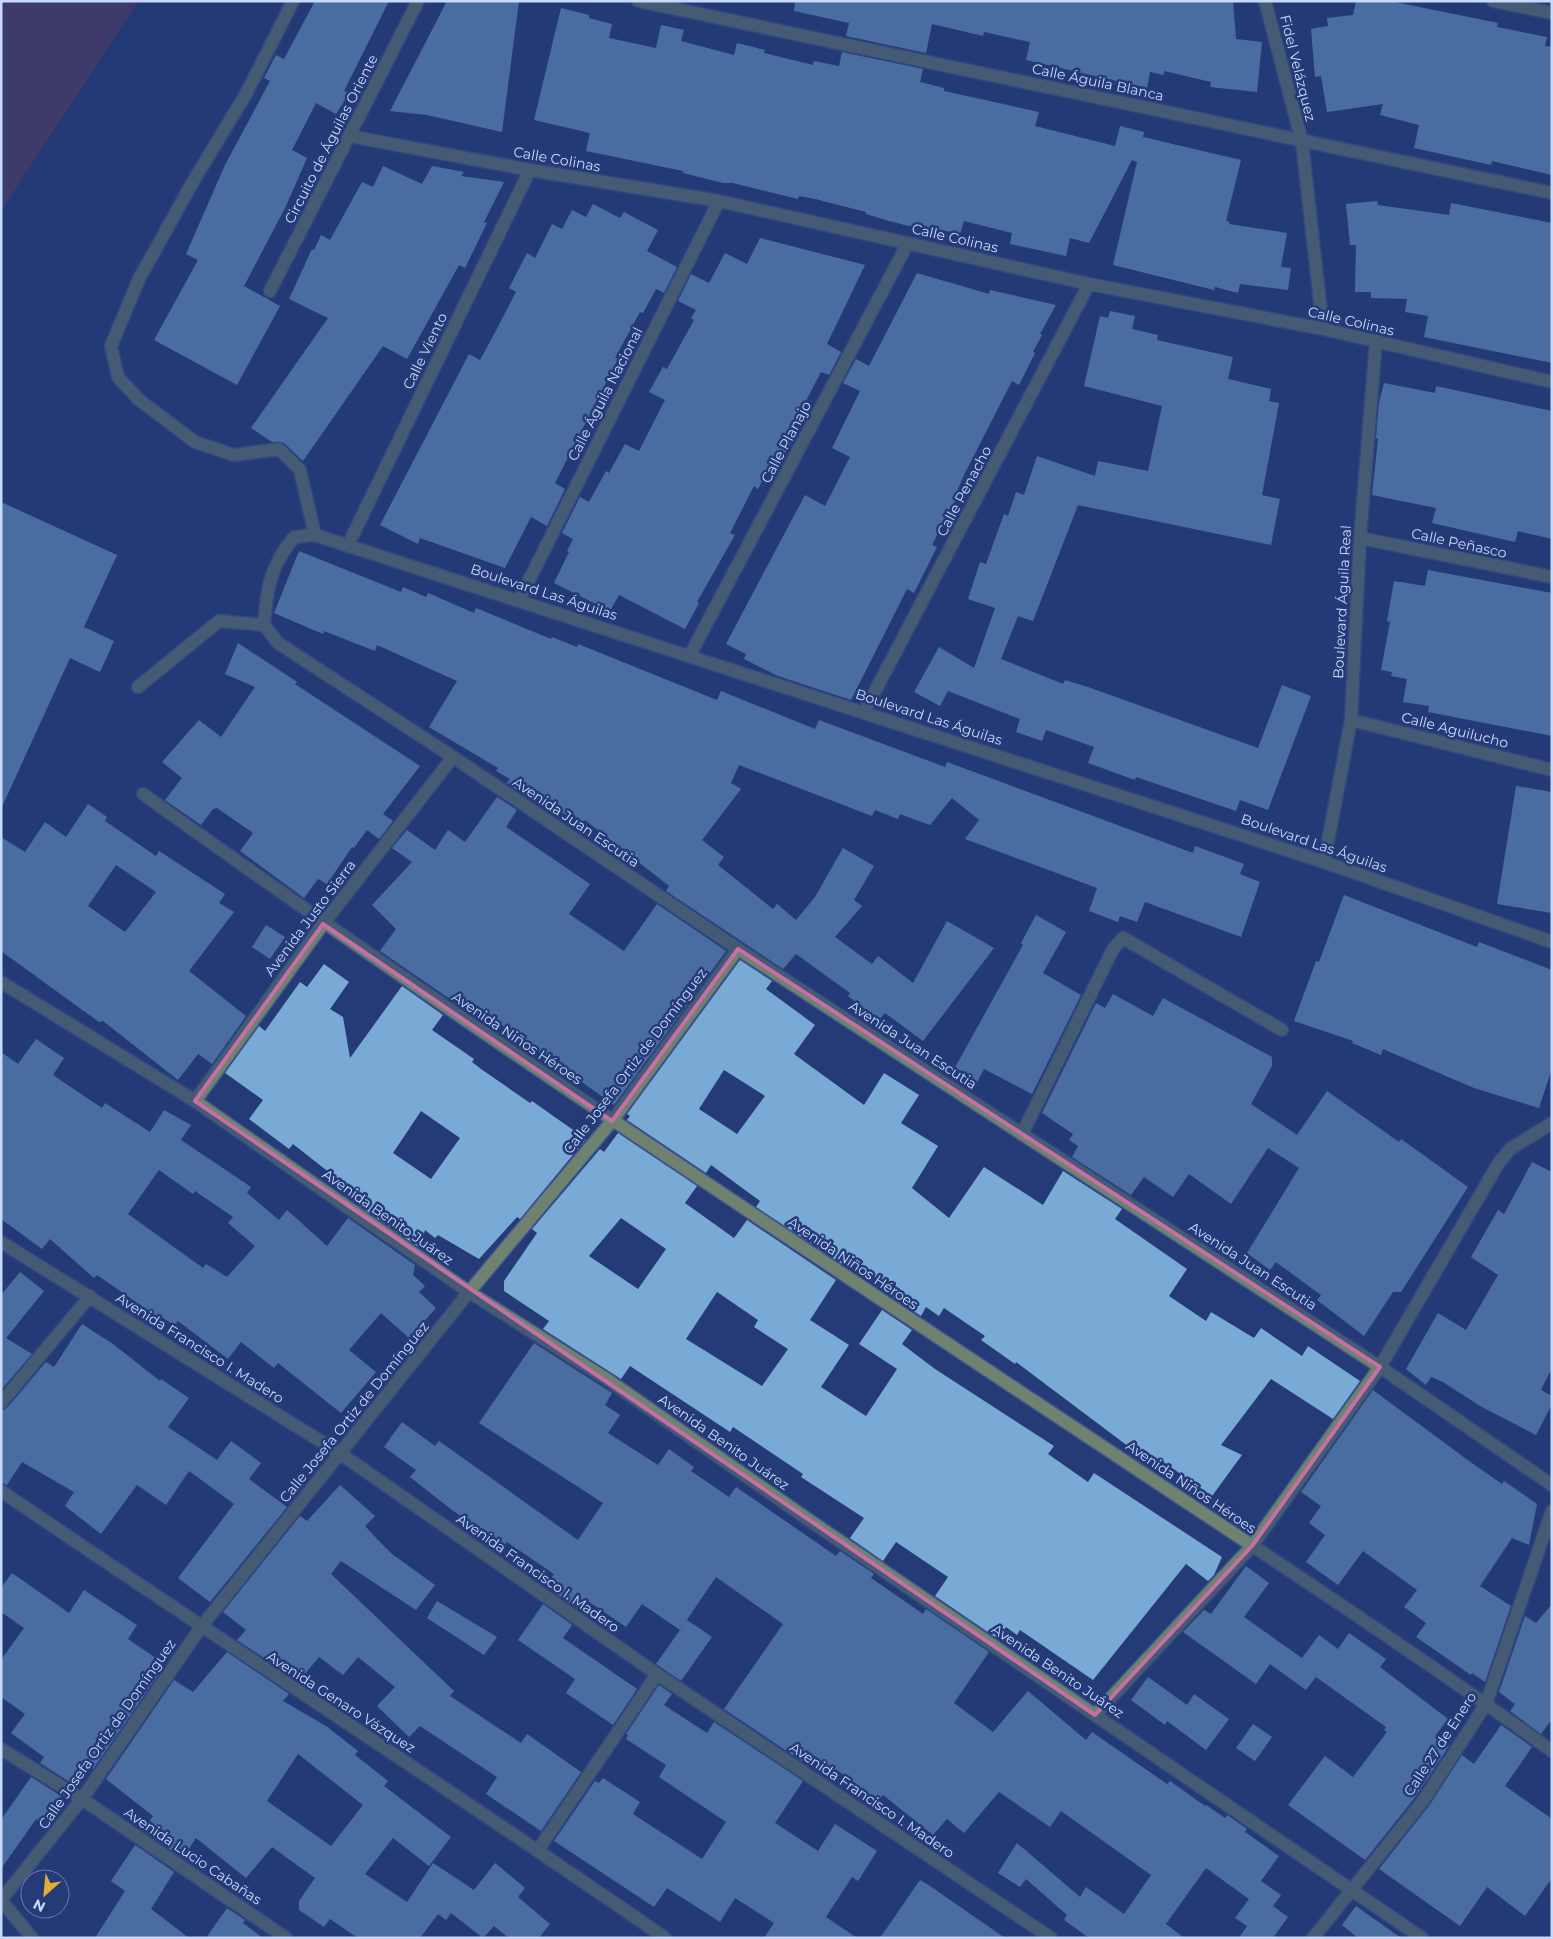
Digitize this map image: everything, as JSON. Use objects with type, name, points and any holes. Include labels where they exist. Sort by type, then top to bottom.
[{"type":"street","points":[[292,1],[246,94],[195,178],[139,279],[111,346],[118,377],[138,399],[195,442],[234,455],[279,449],[300,470],[315,535]]},
{"type":"street","name":"Circuito de Águilas Oriente","points":[[270,291],[418,1]]},
{"type":"street","name":"Calle Águila Blanca","points":[[638,1],[1552,193]]},
{"type":"street","name":"Fidel Velázquez","points":[[1266,1],[1302,142]]},
{"type":"street","points":[[1493,1],[1552,13]]},
{"type":"street","name":"Calle Colinas","points":[[349,136],[530,170],[719,201],[1089,284],[1323,329],[1552,382]]},
{"type":"street","points":[[1302,142],[1323,329]]},
{"type":"street","name":"Calle Viento","points":[[348,544],[530,170]]},
{"type":"street","name":"Calle Águila Nacional","points":[[519,600],[719,201]]},
{"type":"street","name":"Calle Planajo","points":[[690,655],[908,243]]},
{"type":"street","name":"Calle Penacho","points":[[864,712],[1089,284]]},
{"type":"street","name":"Boulevard Águila Real","points":[[1324,862],[1350,720],[1360,538],[1376,342]]},
{"type":"street","name":"Boulevard Las Águilas","points":[[264,624],[267,589],[280,555],[294,537],[315,535],[348,544],[1324,862],[1552,942]]},
{"type":"street","name":"Calle Peñasco","points":[[1360,538],[1552,577]]},
{"type":"street","points":[[138,687],[219,621],[264,624]]},
{"type":"street","name":"Avenida Juan Escutia","points":[[264,624],[278,643],[453,757],[738,949],[1380,1367],[1552,1485]]},
{"type":"street","name":"Calle Aguilucho","points":[[1350,720],[1552,770]]},
{"type":"street","name":"Avenida Justo Sierra","points":[[195,1101],[323,924],[453,757]]},
{"type":"street","name":"Avenida Niños Héroes","points":[[142,794],[323,924],[612,1121],[1252,1546],[1486,1704],[1552,1751]]},
{"type":"street","points":[[1022,1134],[1113,949],[1123,938],[1282,1030]]},
{"type":"street","name":"Calle Josefa Ortiz de Domínguez","points":[[1,1900],[82,1799],[201,1627],[469,1292],[612,1121],[738,949]]},
{"type":"street","name":"Avenida Benito Juárez","points":[[1,982],[195,1101],[469,1292],[608,1380],[1422,1938]]},
{"type":"street","points":[[1096,1715],[1252,1546],[1380,1367],[1498,1164],[1510,1149],[1552,1123]]},
{"type":"street","name":"Avenida Francisco I. Madero","points":[[1,1242],[341,1454],[658,1674],[1051,1938]]},
{"type":"street","points":[[1,1403],[90,1296]]},
{"type":"street","name":"Avenida Genaro Vázquez","points":[[1,1491],[201,1627],[538,1850],[665,1938]]},
{"type":"street","name":"Calle 27 de Enero","points":[[1313,1938],[1423,1801],[1486,1704],[1552,1511]]},
{"type":"street","points":[[538,1850],[658,1674]]},
{"type":"street","name":"Avenida Lucio Cabañas","points":[[1,1749],[82,1799],[286,1938]]},
{"type":"street","points":[[1,1900],[32,1938]]},
{"type":"highlighted area","points":[[323,924],[612,1121],[738,949],[1380,1367],[1252,1546],[1095,1715],[195,1101]]},
{"type":"shaded area","points":[[1,1],[138,1],[1,211]]},
{"type":"building","points":[[315,1],[389,1],[344,91],[349,93],[336,114],[316,103],[292,150],[307,158],[286,206],[244,286],[280,306],[237,385],[154,340],[198,260],[186,254],[225,165],[270,81],[264,78],[276,55],[284,59]]},
{"type":"building","points":[[447,1],[519,1],[502,132],[427,115],[390,111]]},
{"type":"building","points":[[795,1],[1233,1],[1236,39],[1262,42],[1257,92],[1210,87],[1211,82],[1164,71],[1164,75],[1150,72],[1147,88],[1026,60],[1030,42],[984,32],[983,36],[932,24],[926,53],[846,36],[849,23],[794,11]]},
{"type":"building","points":[[1356,1],[1390,1],[1498,23],[1497,27],[1547,37],[1545,46],[1552,47],[1552,175],[1492,161],[1491,165],[1414,148],[1419,125],[1380,115],[1383,104],[1327,112],[1321,76],[1315,77],[1311,29],[1328,26],[1327,18],[1353,15]]},
{"type":"building","points":[[561,8],[589,15],[589,18],[612,24],[609,38],[656,48],[661,25],[684,30],[681,41],[734,55],[737,43],[765,50],[764,53],[813,65],[814,61],[839,66],[842,52],[923,69],[920,82],[944,88],[944,91],[1039,112],[1035,126],[1115,146],[1120,126],[1144,132],[1143,137],[1241,160],[1226,221],[1230,222],[1229,224],[1287,233],[1281,267],[1291,268],[1288,290],[1240,284],[1238,293],[1215,287],[1214,290],[1113,265],[1137,162],[1132,160],[1089,243],[1070,238],[1066,256],[1010,244],[1012,233],[964,221],[960,234],[918,225],[917,228],[815,199],[799,196],[798,199],[733,183],[723,183],[683,173],[683,171],[586,151],[590,133],[534,120]]},
{"type":"building","points":[[383,166],[422,184],[432,166],[464,172],[461,176],[504,182],[484,222],[487,223],[465,268],[459,265],[407,359],[383,346],[303,461],[284,443],[272,442],[251,428],[328,318],[289,299],[312,249],[314,250],[321,235],[330,240],[362,182],[373,187]]},
{"type":"building","points":[[1377,201],[1378,205],[1449,215],[1451,203],[1552,223],[1552,363],[1424,337],[1428,316],[1405,312],[1407,299],[1371,298],[1371,292],[1355,292],[1356,245],[1350,245],[1346,204]]},
{"type":"building","points":[[593,204],[620,218],[624,212],[658,230],[647,251],[677,267],[664,293],[656,289],[643,313],[640,312],[615,358],[618,359],[555,483],[565,489],[547,526],[531,517],[505,568],[420,538],[418,544],[380,525],[469,354],[480,360],[491,340],[516,292],[509,288],[527,253],[535,258],[552,224],[562,229],[572,210],[586,217]]},
{"type":"building","points":[[760,238],[865,265],[827,344],[841,352],[829,375],[821,372],[798,416],[803,418],[779,466],[772,462],[758,489],[754,486],[730,533],[735,535],[697,602],[699,603],[685,629],[619,595],[610,611],[554,583],[573,539],[562,533],[580,497],[589,502],[606,471],[609,473],[625,444],[639,451],[665,400],[649,392],[663,367],[667,369],[694,320],[691,318],[696,310],[678,301],[691,274],[709,283],[725,253],[747,264]]},
{"type":"building","points":[[917,273],[989,294],[990,290],[1056,305],[1040,334],[1042,335],[1033,352],[1035,353],[1019,385],[1012,381],[964,475],[954,498],[956,499],[932,545],[937,547],[914,593],[907,589],[851,700],[778,676],[744,659],[746,654],[726,644],[805,495],[825,506],[850,457],[832,448],[860,391],[843,383],[856,359],[869,366]]},
{"type":"building","points":[[1110,311],[1135,316],[1132,329],[1158,335],[1157,340],[1233,357],[1228,379],[1271,389],[1269,401],[1279,403],[1262,495],[1280,499],[1271,545],[1078,505],[1033,621],[1018,616],[1001,659],[1063,684],[1065,680],[1088,687],[1258,748],[1282,685],[1311,696],[1268,810],[1240,800],[1236,811],[1136,777],[1135,780],[1088,763],[1094,747],[1046,730],[1042,741],[1016,732],[1020,719],[948,691],[940,706],[914,692],[939,647],[974,668],[995,608],[968,599],[980,562],[986,564],[1004,514],[1008,516],[1016,492],[1024,495],[1037,456],[1095,476],[1098,461],[1148,471],[1162,406],[1084,386],[1100,316],[1108,318]]},
{"type":"building","points":[[1384,383],[1435,393],[1436,386],[1552,411],[1552,539],[1518,531],[1515,542],[1432,523],[1436,508],[1372,495],[1378,439],[1376,438],[1379,403]]},
{"type":"building","points":[[1,502],[117,555],[84,627],[114,641],[100,672],[70,658],[1,809]]},
{"type":"building","points":[[299,551],[401,592],[403,587],[426,597],[428,593],[474,613],[476,608],[551,639],[552,637],[577,647],[578,644],[717,700],[721,691],[815,729],[819,720],[945,767],[947,762],[1193,853],[1195,846],[1244,864],[1240,874],[1260,882],[1241,937],[1145,902],[1137,922],[1120,916],[1118,922],[1089,911],[1097,888],[965,839],[979,820],[952,798],[930,825],[900,814],[898,819],[875,810],[872,816],[739,765],[731,783],[741,789],[702,840],[724,857],[718,865],[773,909],[777,904],[796,920],[815,897],[843,848],[874,866],[854,900],[862,906],[835,937],[872,964],[878,956],[913,983],[947,921],[994,948],[923,1041],[885,1013],[879,1020],[848,996],[850,993],[796,954],[783,969],[666,891],[669,886],[585,820],[580,826],[532,789],[527,797],[507,783],[510,779],[496,771],[498,768],[429,727],[457,681],[377,645],[375,651],[324,631],[323,634],[274,613]]},
{"type":"building","points":[[1428,570],[1552,593],[1552,736],[1428,712],[1429,706],[1403,702],[1407,679],[1391,676],[1392,672],[1381,670],[1390,622],[1387,621],[1394,581],[1425,586]]},
{"type":"building","points":[[238,643],[297,682],[295,684],[420,766],[383,814],[393,821],[379,839],[367,830],[354,848],[352,847],[327,884],[318,879],[304,898],[240,851],[253,833],[217,808],[213,809],[201,825],[165,800],[182,778],[162,762],[199,720],[221,737],[255,687],[225,674]]},
{"type":"building","points":[[1516,786],[1552,792],[1552,913],[1497,904]]},
{"type":"building","points":[[497,797],[517,810],[506,827],[590,884],[569,914],[624,951],[657,904],[726,951],[614,1105],[499,1023],[457,996],[453,1001],[380,951],[396,929],[372,905],[412,862],[392,848],[407,830],[435,850],[448,830],[465,842]]},
{"type":"building","points":[[88,804],[107,817],[105,821],[156,856],[159,851],[225,894],[219,903],[234,912],[189,971],[246,1016],[212,1064],[198,1054],[178,1080],[103,1021],[99,1022],[1,951],[1,837],[25,852],[45,822],[66,837]],"holes":[[[116,865],[156,892],[125,932],[88,906]]]},
{"type":"building","points":[[1344,895],[1477,947],[1479,942],[1552,970],[1552,1068],[1539,1108],[1474,1088],[1383,1049],[1381,1055],[1352,1043],[1353,1041],[1294,1021],[1316,961],[1319,962]]},
{"type":"building","points":[[1036,915],[1066,932],[1043,973],[1081,995],[1032,1094],[984,1069],[976,1084],[953,1071],[1023,945],[1021,943]]},
{"type":"building","points":[[266,925],[285,937],[270,959],[252,947]]},
{"type":"building","points":[[740,960],[772,981],[766,989],[815,1025],[794,1054],[864,1105],[884,1073],[919,1095],[901,1123],[938,1146],[912,1188],[949,1218],[984,1167],[1043,1205],[1063,1171],[1122,1209],[1115,1219],[1187,1269],[1169,1296],[1206,1321],[1211,1312],[1254,1338],[1261,1328],[1302,1356],[1308,1346],[1360,1381],[1333,1419],[1271,1379],[1221,1445],[1242,1455],[1212,1496],[1158,1458],[1153,1465],[1016,1362],[1015,1364],[981,1340],[985,1336],[944,1308],[939,1316],[926,1307],[921,1316],[891,1296],[894,1292],[851,1257],[845,1266],[756,1207],[760,1201],[711,1165],[706,1173],[627,1120],[630,1116],[627,1114]],"holes":[[[724,1070],[765,1096],[737,1134],[699,1109]]]},
{"type":"building","points":[[324,964],[349,982],[330,1009],[343,1017],[350,1058],[402,986],[443,1015],[432,1030],[474,1059],[472,1062],[481,1069],[530,1103],[532,1101],[586,1139],[520,1219],[517,1217],[479,1259],[438,1235],[435,1238],[425,1230],[420,1248],[358,1205],[363,1199],[293,1144],[289,1149],[249,1119],[263,1100],[225,1073],[259,1026],[265,1031],[300,982],[307,987]],"holes":[[[421,1111],[460,1138],[431,1179],[393,1153]]]},
{"type":"building","points":[[1113,994],[1153,1016],[1163,998],[1272,1057],[1272,1066],[1251,1104],[1297,1135],[1327,1091],[1399,1142],[1401,1139],[1468,1187],[1401,1292],[1393,1292],[1364,1336],[1317,1300],[1321,1295],[1276,1262],[1270,1270],[1247,1253],[1299,1168],[1268,1148],[1231,1204],[1189,1174],[1173,1197],[1144,1177],[1131,1195],[1072,1157],[1078,1146],[1069,1140],[1073,1134],[1042,1113],[1096,1003],[1105,1008]]},
{"type":"building","points":[[36,1039],[64,1058],[53,1075],[102,1108],[105,1103],[150,1132],[164,1110],[191,1125],[181,1140],[251,1187],[247,1193],[279,1220],[287,1210],[327,1246],[348,1218],[415,1265],[413,1275],[425,1286],[419,1292],[436,1308],[409,1338],[381,1313],[349,1350],[376,1372],[341,1413],[278,1363],[274,1368],[241,1342],[228,1359],[178,1321],[174,1325],[160,1316],[159,1318],[97,1275],[94,1278],[50,1239],[42,1249],[1,1219],[1,1052],[18,1064]],"holes":[[[159,1170],[193,1194],[195,1191],[233,1217],[228,1223],[255,1246],[227,1277],[206,1264],[203,1268],[128,1214]]]},
{"type":"building","points":[[618,1133],[697,1186],[685,1203],[734,1238],[747,1220],[836,1280],[810,1320],[849,1345],[821,1387],[866,1416],[897,1369],[859,1344],[882,1310],[912,1330],[902,1344],[935,1369],[1054,1446],[1048,1454],[1088,1482],[1094,1473],[1222,1557],[1214,1575],[1208,1581],[1186,1564],[1093,1680],[1020,1630],[1017,1635],[1006,1627],[998,1639],[935,1596],[948,1577],[896,1542],[883,1561],[850,1538],[864,1518],[801,1477],[803,1474],[733,1427],[730,1432],[630,1366],[621,1379],[543,1329],[549,1321],[504,1291],[504,1281],[537,1233],[532,1229],[600,1149],[604,1152]],"holes":[[[621,1218],[666,1249],[638,1289],[589,1256]],[[717,1292],[758,1320],[754,1327],[788,1349],[762,1386],[686,1339]]]},
{"type":"building","points":[[1532,1162],[1552,1172],[1552,1368],[1541,1390],[1552,1396],[1552,1404],[1536,1435],[1480,1406],[1443,1382],[1431,1377],[1426,1385],[1406,1369],[1438,1313],[1466,1330],[1498,1275],[1471,1257],[1498,1210],[1504,1214]]},
{"type":"building","points":[[20,1272],[44,1291],[6,1338],[32,1354],[1,1390],[1,1295]]},
{"type":"building","points":[[82,1324],[113,1344],[160,1381],[161,1379],[189,1398],[168,1427],[217,1460],[231,1441],[261,1463],[249,1479],[287,1507],[210,1602],[178,1578],[234,1504],[189,1471],[166,1505],[137,1485],[101,1534],[65,1506],[74,1492],[22,1462],[7,1485],[1,1483],[1,1411],[7,1408],[46,1362],[54,1367]]},
{"type":"building","points":[[534,1343],[612,1393],[605,1405],[620,1415],[608,1433],[658,1465],[669,1449],[694,1467],[691,1471],[729,1497],[736,1487],[836,1556],[840,1551],[874,1574],[871,1578],[923,1614],[926,1609],[989,1652],[954,1703],[993,1732],[1028,1691],[1086,1740],[1092,1732],[1167,1784],[1170,1781],[1205,1806],[1225,1818],[1227,1815],[1247,1829],[1245,1832],[1279,1856],[1261,1881],[1281,1895],[1273,1906],[1288,1917],[1273,1938],[1239,1938],[1247,1926],[1235,1918],[1249,1899],[1206,1868],[1166,1924],[1184,1938],[1089,1938],[1064,1920],[1067,1915],[1026,1879],[1020,1887],[998,1873],[1017,1843],[1080,1897],[1086,1887],[1124,1914],[1151,1875],[1061,1811],[1050,1827],[999,1792],[964,1833],[947,1819],[933,1835],[883,1795],[878,1802],[836,1769],[834,1772],[817,1760],[812,1768],[724,1709],[783,1624],[716,1577],[680,1630],[642,1604],[626,1627],[588,1601],[581,1611],[552,1591],[555,1586],[549,1581],[554,1574],[507,1542],[504,1546],[452,1510],[410,1477],[416,1470],[384,1447],[402,1422],[435,1446],[439,1441],[578,1540],[603,1503],[479,1423]]},
{"type":"building","points":[[1373,1390],[1502,1484],[1504,1481],[1537,1504],[1529,1545],[1512,1538],[1480,1586],[1511,1606],[1485,1682],[1472,1673],[1471,1675],[1416,1637],[1426,1623],[1404,1607],[1417,1590],[1363,1551],[1338,1585],[1306,1562],[1325,1535],[1309,1523],[1321,1506],[1301,1492]]},
{"type":"building","points":[[340,1485],[375,1516],[365,1526],[380,1542],[392,1554],[435,1585],[416,1610],[341,1561],[331,1574],[454,1691],[450,1696],[521,1743],[527,1734],[581,1772],[541,1831],[486,1794],[497,1777],[420,1726],[409,1737],[377,1706],[395,1687],[358,1657],[343,1675],[319,1657],[299,1681],[237,1640],[246,1630],[223,1612],[300,1516],[307,1521]]},
{"type":"building","points":[[1246,1566],[1269,1583],[1244,1617],[1302,1658],[1319,1635],[1338,1649],[1349,1633],[1386,1659],[1380,1667],[1448,1719],[1435,1736],[1449,1746],[1416,1796],[1365,1860],[1288,1805],[1325,1756],[1353,1777],[1387,1732],[1384,1730],[1386,1727],[1316,1677],[1306,1690],[1270,1664],[1256,1684],[1183,1632],[1204,1610],[1211,1614]]},
{"type":"building","points":[[12,1573],[69,1613],[84,1590],[137,1625],[128,1639],[157,1659],[152,1665],[161,1671],[93,1769],[84,1762],[70,1782],[40,1763],[44,1757],[11,1733],[25,1714],[1,1697],[1,1660],[24,1628],[1,1612],[1,1588]]},
{"type":"building","points":[[437,1601],[497,1637],[484,1655],[427,1618]]},
{"type":"building","points":[[543,1604],[572,1625],[563,1638],[637,1689],[613,1725],[566,1693],[575,1679],[518,1640]]},
{"type":"building","points":[[1552,1604],[1552,1719],[1541,1734],[1510,1711],[1515,1704],[1499,1692],[1525,1616],[1536,1623]]},
{"type":"building","points":[[687,1620],[712,1637],[681,1681],[656,1664]]},
{"type":"building","points":[[227,1652],[289,1694],[283,1701],[326,1726],[358,1751],[355,1755],[388,1781],[384,1786],[451,1837],[429,1866],[393,1838],[365,1874],[407,1902],[433,1863],[474,1890],[495,1863],[525,1888],[518,1897],[550,1924],[539,1938],[509,1938],[494,1926],[483,1938],[451,1913],[446,1920],[438,1914],[420,1938],[358,1938],[330,1919],[324,1927],[299,1910],[299,1901],[315,1878],[272,1847],[246,1878],[196,1838],[183,1858],[143,1831],[153,1816],[106,1779],[174,1680],[193,1692]],"holes":[[[298,1754],[363,1805],[331,1846],[267,1801]]]},
{"type":"building","points":[[1148,1677],[1187,1705],[1194,1694],[1229,1719],[1206,1750],[1167,1721],[1165,1725],[1131,1700]]},
{"type":"building","points":[[659,1685],[672,1694],[664,1705],[707,1733],[714,1722],[803,1781],[775,1823],[818,1851],[835,1824],[877,1851],[858,1881],[852,1877],[826,1917],[857,1938],[764,1938],[774,1923],[735,1898],[720,1922],[667,1888],[654,1907],[554,1841],[595,1781],[599,1783],[603,1778],[640,1802],[633,1814],[702,1859],[726,1822],[659,1777],[666,1765],[626,1739],[628,1735],[626,1734]]},
{"type":"building","points":[[1253,1724],[1272,1737],[1255,1761],[1236,1748]]},
{"type":"building","points":[[1501,1725],[1532,1747],[1505,1786],[1552,1819],[1552,1878],[1525,1916],[1487,1887],[1460,1926],[1379,1869],[1429,1806],[1462,1755],[1474,1764]]},
{"type":"building","points":[[31,1777],[61,1796],[57,1803],[56,1798],[41,1822],[36,1819],[1,1869],[1,1820]]},
{"type":"building","points":[[135,1845],[174,1872],[151,1909],[189,1938],[95,1938],[125,1891],[111,1881]]},
{"type":"building","points":[[920,1880],[930,1886],[1005,1938],[880,1938]]},
{"type":"building","points":[[1356,1906],[1401,1938],[1358,1938],[1342,1925]]},
{"type":"building","points":[[227,1908],[245,1920],[243,1923],[263,1938],[206,1938]]}]
